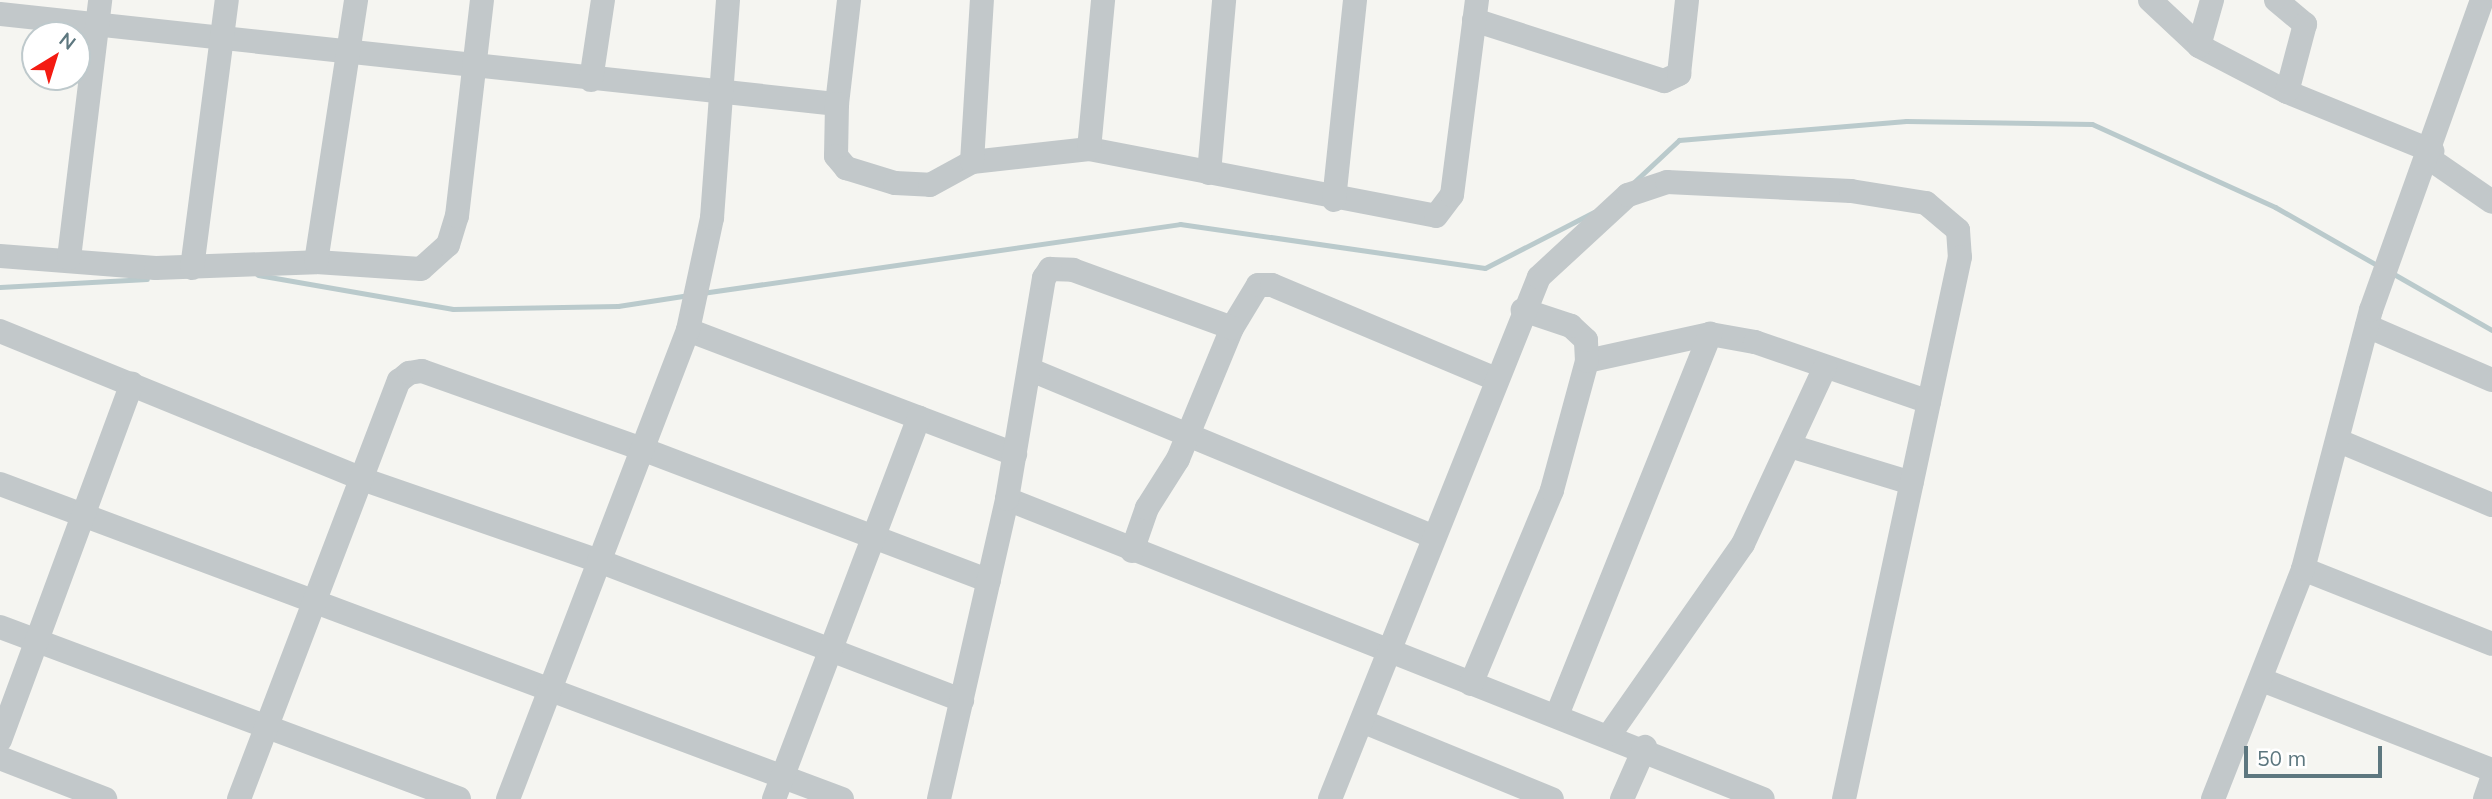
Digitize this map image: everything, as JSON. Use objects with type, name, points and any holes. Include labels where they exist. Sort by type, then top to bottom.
[{"type":"street","points":[[69,258],[100,0]]},
{"type":"street","points":[[192,268],[227,0]]},
{"type":"street","points":[[316,262],[356,0]]},
{"type":"street","points":[[0,256],[69,258],[192,268],[316,262],[407,273],[421,269],[448,245],[457,216],[482,0]]},
{"type":"street","points":[[591,80],[603,0]]},
{"type":"street","points":[[508,799],[688,330],[712,218],[728,0]]},
{"type":"street","points":[[849,0],[837,104],[836,156],[858,174],[930,185],[972,162],[1089,149],[1420,217],[1447,208],[1476,10],[1664,81],[1679,74],[1688,0]]},
{"type":"street","points":[[972,162],[982,0]]},
{"type":"street","points":[[1089,149],[1103,0]]},
{"type":"street","points":[[1209,173],[1224,0]]},
{"type":"street","points":[[1334,200],[1354,0]]},
{"type":"street","points":[[2150,0],[2199,46],[2287,92],[2431,155],[2492,202]]},
{"type":"street","points":[[2199,46],[2212,0]]},
{"type":"street","points":[[2276,0],[2305,24],[2287,92]]},
{"type":"street","points":[[2219,797],[2303,569],[2339,441],[2367,326],[2389,258],[2431,155],[2482,0]]},
{"type":"street","points":[[0,14],[220,42],[350,51],[473,69],[837,104]]},
{"type":"street","points":[[1330,799],[1363,722],[1523,310],[1539,276],[1565,247],[1647,183],[1852,191],[1926,203],[1958,230],[1960,257],[1844,799]]},
{"type":"street","points":[[939,799],[1007,499],[1050,269],[1073,270],[1232,328]]},
{"type":"street","points":[[1132,551],[1188,434],[1232,328],[1258,285],[1272,285],[1496,379]]},
{"type":"street","points":[[1471,684],[1552,490],[1587,361],[1586,340],[1571,326],[1523,310]]},
{"type":"street","points":[[2367,326],[2492,380]]},
{"type":"street","points":[[688,330],[1015,454]]},
{"type":"street","points":[[0,331],[362,479],[599,561],[962,700]]},
{"type":"street","points":[[1587,361],[1710,334],[1825,367],[1929,402]]},
{"type":"street","points":[[1557,715],[1710,334]]},
{"type":"street","points":[[1610,734],[1743,544],[1825,367]]},
{"type":"street","points":[[1031,370],[1434,537]]},
{"type":"street","points":[[239,799],[399,382],[422,371],[642,449],[989,581]]},
{"type":"street","points":[[0,740],[39,642],[132,384]]},
{"type":"street","points":[[778,788],[919,418]]},
{"type":"street","points":[[2339,441],[2492,505]]},
{"type":"street","points":[[1790,446],[1912,483]]},
{"type":"street","points":[[0,484],[551,686],[778,788],[842,799]]},
{"type":"street","points":[[1007,499],[1389,654],[1645,747],[1763,799]]},
{"type":"street","points":[[2303,569],[2492,644]]},
{"type":"street","points":[[0,627],[264,730],[459,799]]},
{"type":"street","points":[[2262,680],[2492,770]]},
{"type":"street","points":[[1363,722],[1552,799]]},
{"type":"street","points":[[1622,799],[1645,747]]},
{"type":"street","points":[[0,758],[105,799]]},
{"type":"street","points":[[2484,799],[2492,779]]},
{"type":"waterway","points":[[1633,183],[1679,140],[1906,121],[2092,124],[2275,207],[2380,267]]},
{"type":"waterway","points":[[702,293],[1180,224],[1485,268],[1594,212]]},
{"type":"waterway","points":[[2392,273],[2492,330]]},
{"type":"waterway","points":[[258,275],[453,309],[618,306],[689,295]]},
{"type":"waterway","points":[[0,287],[147,279]]}]
